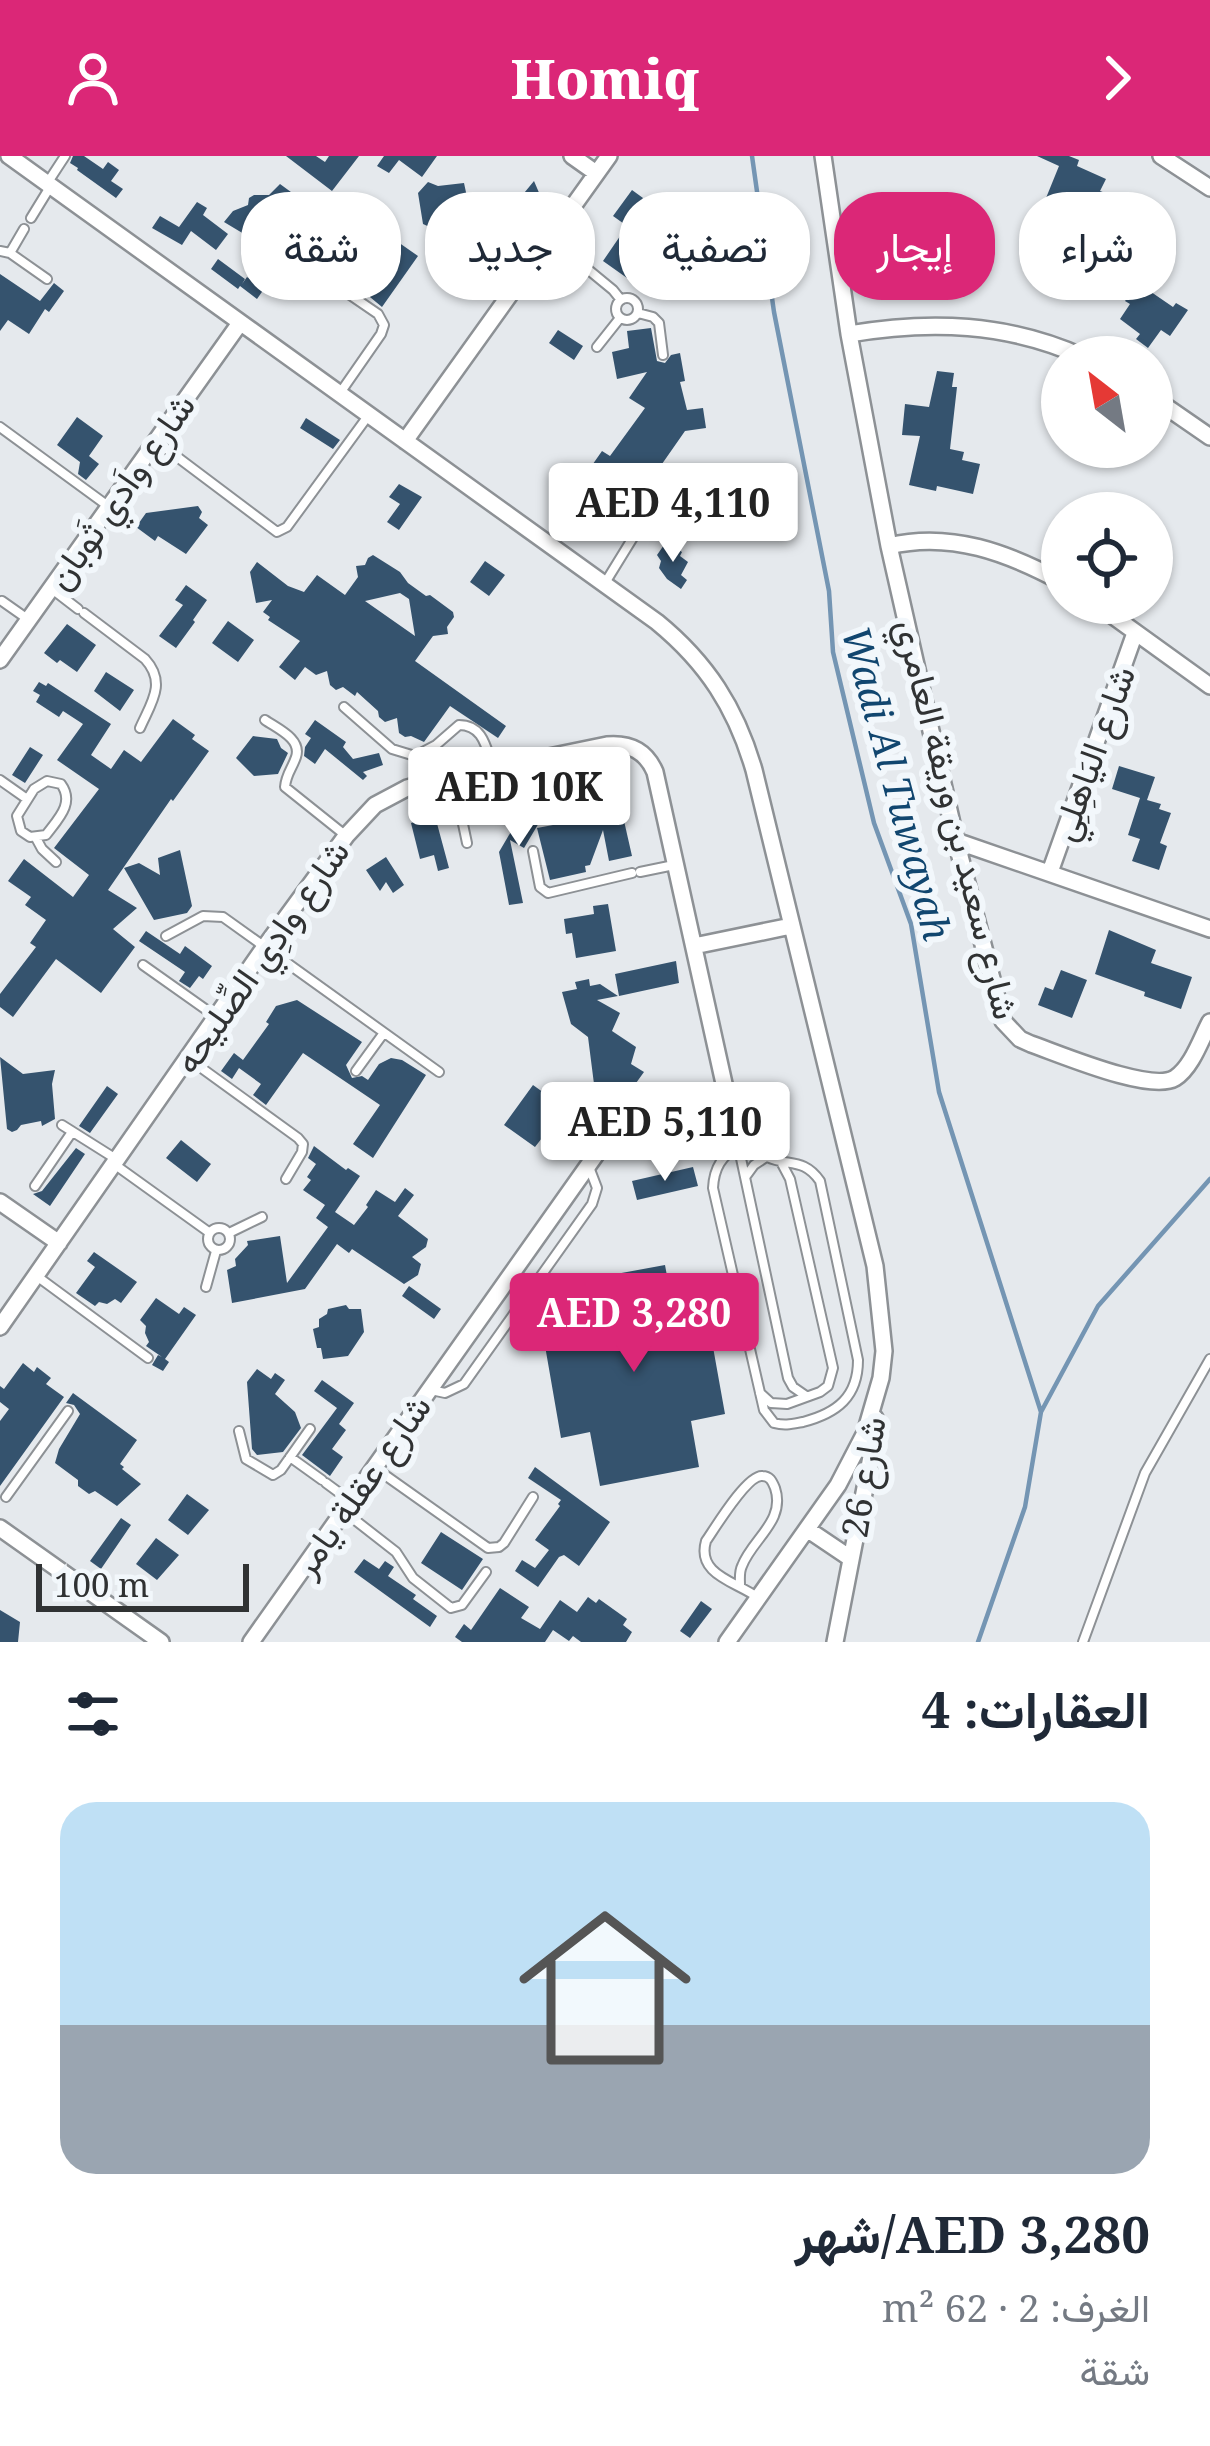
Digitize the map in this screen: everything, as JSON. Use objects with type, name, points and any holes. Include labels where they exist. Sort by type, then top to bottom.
[{"type":"street","points":[[9,156],[676,638],[724,695],[736,718],[754,770],[875,1266],[884,1351],[876,1397],[855,1455],[728,1642]]},
{"type":"street","points":[[572,156],[596,173]]},
{"type":"street","points":[[583,192],[608,156]]},
{"type":"street","name":"شارع سعيد بن وريقة العامري","points":[[823,156],[849,334],[889,545],[956,841],[1003,1021],[1020,1040],[1153,1084],[1176,1078],[1184,1070],[1210,1022]]},
{"type":"street","points":[[1161,156],[1210,188]]},
{"type":"street","points":[[405,441],[506,300]]},
{"type":"street","name":"شارع واَدي ثَوبان","points":[[0,660],[240,322]]},
{"type":"street","points":[[849,334],[937,324],[1041,342]]},
{"type":"street","points":[[1173,411],[1210,437]]},
{"type":"street","points":[[889,545],[962,542],[1041,571]]},
{"type":"street","points":[[1123,624],[1210,686]]},
{"type":"street","name":"شارع اليَاهِلِي","points":[[1050,872],[1135,633]]},
{"type":"street","name":"شارع وادِي الصِّليحه","points":[[0,1327],[346,836],[375,805],[428,782],[607,745],[627,745],[646,756],[655,772],[729,1106]]},
{"type":"street","points":[[956,841],[1210,929]]},
{"type":"street","points":[[694,946],[791,926]]},
{"type":"street","name":"شارع عقلة يامر","points":[[250,1642],[606,1144],[636,1124],[729,1106]]},
{"type":"street","points":[[0,1202],[59,1243]]},
{"type":"street","name":"شارع 26","points":[[835,1642],[871,1456],[876,1397]]},
{"type":"street","points":[[0,1528],[135,1634],[161,1642]]},
{"type":"street","points":[[807,1529],[850,1558]]},
{"type":"lane","points":[[31,218],[65,156]]},
{"type":"lane","points":[[24,230],[5,252],[47,279]]},
{"type":"lane","points":[[595,275],[619,298]]},
{"type":"lane","points":[[339,394],[384,325],[378,314],[358,300]]},
{"type":"lane","points":[[621,300],[616,307],[620,317],[628,320],[638,313],[634,300]]},
{"type":"lane","points":[[638,313],[659,323],[663,356]]},
{"type":"lane","points":[[597,347],[620,317]]},
{"type":"lane","points":[[156,442],[278,532],[287,527],[368,415]]},
{"type":"lane","points":[[0,427],[109,507]]},
{"type":"lane","points":[[604,585],[661,492]]},
{"type":"lane","points":[[51,589],[154,668],[156,690],[140,728]]},
{"type":"lane","points":[[2,602],[28,620]]},
{"type":"lane","points":[[344,707],[392,749],[415,756],[459,725],[474,728],[494,768]]},
{"type":"lane","points":[[265,720],[298,748],[285,787],[346,836]]},
{"type":"lane","points":[[453,776],[467,843]]},
{"type":"lane","points":[[0,780],[27,799]]},
{"type":"lane","points":[[46,781],[61,784],[67,793],[66,807],[46,835],[36,838],[25,835],[16,821],[19,811],[38,786],[46,781]]},
{"type":"lane","points":[[36,838],[56,862]]},
{"type":"lane","points":[[533,851],[540,887],[548,893],[676,864]]},
{"type":"lane","points":[[166,936],[192,920],[223,917],[439,1072]]},
{"type":"lane","points":[[143,964],[216,1017]]},
{"type":"lane","points":[[356,1071],[384,1033]]},
{"type":"lane","points":[[188,1058],[298,1138],[302,1152],[286,1178]]},
{"type":"lane","name":"شارع وادِي الصِّليحه","points":[[729,1106],[788,1378],[808,1396]]},
{"type":"lane","points":[[62,1125],[210,1233]]},
{"type":"lane","points":[[35,1186],[73,1132]]},
{"type":"lane","points":[[739,1148],[754,1148],[766,1157],[805,1166],[820,1180],[858,1369],[854,1387],[839,1407],[789,1425],[778,1425],[764,1410],[713,1188],[721,1160],[739,1148]]},
{"type":"lane","points":[[746,1177],[766,1157]]},
{"type":"lane","points":[[759,1392],[771,1403],[782,1405],[828,1386],[833,1368],[790,1179],[780,1160]]},
{"type":"lane","points":[[430,1389],[453,1392],[464,1384],[592,1204],[596,1179],[587,1166]]},
{"type":"lane","points":[[229,1233],[262,1217]]},
{"type":"lane","points":[[210,1233],[222,1228],[229,1233]]},
{"type":"lane","points":[[210,1233],[209,1246],[216,1251]]},
{"type":"lane","points":[[216,1251],[228,1246],[229,1233]]},
{"type":"lane","points":[[206,1287],[216,1251]]},
{"type":"lane","points":[[36,1276],[148,1358]]},
{"type":"lane","points":[[1083,1642],[1145,1473],[1210,1359]]},
{"type":"lane","points":[[2,1502],[68,1411]]},
{"type":"lane","points":[[239,1431],[246,1459],[266,1473],[279,1473],[310,1430]]},
{"type":"lane","points":[[290,1457],[324,1482],[396,1552],[413,1578],[451,1608],[462,1605],[485,1572]]},
{"type":"lane","points":[[374,1467],[493,1549],[504,1544],[533,1497]]},
{"type":"lane","points":[[740,1585],[742,1566],[777,1509],[774,1485],[767,1477],[750,1481],[704,1546],[709,1567],[758,1598]]},
{"type":"building","points":[[73,156],[84,156],[103,169],[108,162],[119,170],[111,181],[123,189],[116,198],[77,170],[70,163]]},
{"type":"building","points":[[286,156],[316,156],[325,162],[329,156],[359,156],[332,191]]},
{"type":"building","points":[[384,156],[437,156],[422,177],[399,160],[389,173],[377,166]]},
{"type":"building","points":[[1037,156],[1079,160],[1077,166],[1106,179],[1103,192],[1048,192],[1059,166]]},
{"type":"building","points":[[428,182],[438,186],[464,183],[466,192],[425,192],[425,225],[418,193]]},
{"type":"building","points":[[197,202],[207,208],[203,215],[228,234],[216,250],[191,231],[182,245],[152,228],[160,216],[179,227]]},
{"type":"building","points":[[241,208],[241,232],[224,222]]},
{"type":"building","points":[[619,238],[619,272],[603,261]]},
{"type":"building","points":[[401,244],[418,256],[401,280]]},
{"type":"building","points":[[218,259],[241,276],[241,287],[238,289],[211,269]]},
{"type":"building","points":[[0,274],[40,301],[54,283],[64,291],[29,334],[8,320],[0,331]]},
{"type":"building","points":[[1163,300],[1188,310],[1170,336],[1161,330],[1157,336],[1138,336],[1120,319],[1130,304],[1125,301]]},
{"type":"building","points":[[651,328],[657,361],[665,363],[680,353],[687,410],[703,408],[706,428],[685,431],[638,492],[644,497],[615,536],[604,527],[600,532],[579,510],[595,490],[581,481],[602,451],[610,456],[645,408],[629,398],[647,372],[617,379],[612,352],[629,348],[627,331]]},
{"type":"building","points":[[558,330],[583,346],[574,360],[549,343]]},
{"type":"building","points":[[937,371],[954,373],[952,387],[957,387],[950,449],[964,452],[962,460],[980,464],[973,494],[909,485],[920,436],[902,435],[905,404],[929,407]]},
{"type":"building","points":[[77,417],[103,436],[89,456],[99,464],[86,480],[78,474],[80,462],[57,445]]},
{"type":"building","points":[[306,418],[340,440],[333,449],[300,428]]},
{"type":"building","points":[[399,484],[422,497],[399,530],[387,522],[400,504],[389,497]]},
{"type":"building","points":[[198,506],[199,518],[208,525],[186,554],[136,527],[146,513]]},
{"type":"building","points":[[666,542],[688,562],[681,589],[659,568],[657,555]]},
{"type":"building","points":[[373,555],[400,572],[408,583],[453,612],[448,634],[433,636],[415,661],[506,726],[498,738],[450,706],[424,742],[405,737],[399,733],[397,718],[385,722],[357,692],[355,696],[343,687],[336,690],[327,671],[316,675],[305,667],[295,680],[279,667],[300,641],[268,620],[263,612],[272,600],[256,603],[250,572],[257,562],[304,592],[317,575],[345,595],[358,577],[356,566],[365,565]],"holes":[[[400,593],[409,599],[415,636],[365,601]]]},
{"type":"building","points":[[485,561],[505,575],[489,596],[470,582]]},
{"type":"building","points":[[186,585],[207,600],[176,648],[159,636],[183,605],[175,600]]},
{"type":"building","points":[[228,621],[254,640],[238,662],[212,643]]},
{"type":"building","points":[[67,624],[96,645],[77,672],[44,653]]},
{"type":"building","points":[[106,672],[134,690],[120,711],[94,691]]},
{"type":"building","points":[[39,682],[48,683],[111,724],[91,755],[111,769],[124,750],[141,762],[173,719],[209,751],[108,890],[137,908],[113,929],[135,947],[101,993],[56,959],[13,1017],[0,1007],[0,994],[36,947],[30,943],[46,920],[25,905],[31,897],[8,881],[24,859],[73,897],[89,875],[54,848],[99,789],[57,760],[83,724],[63,711],[59,717],[36,702],[40,695],[33,691]]},
{"type":"building","points":[[315,720],[346,742],[343,747],[353,759],[379,753],[383,765],[363,772],[367,776],[363,780],[325,749],[315,764],[304,756],[311,738],[305,734]]},
{"type":"building","points":[[253,736],[277,739],[288,753],[278,774],[254,776],[236,758]]},
{"type":"building","points":[[30,747],[43,755],[25,783],[12,775]]},
{"type":"building","points":[[1119,766],[1155,777],[1147,800],[1171,813],[1160,843],[1167,846],[1159,870],[1132,861],[1140,839],[1128,835],[1140,798],[1112,789]]},
{"type":"building","points":[[529,801],[546,811],[524,848],[510,840],[523,903],[509,905],[499,852]]},
{"type":"building","points":[[622,812],[632,856],[609,861],[603,830],[586,872],[550,880],[537,828]]},
{"type":"building","points":[[435,816],[449,868],[438,871],[434,855],[420,859],[411,823]]},
{"type":"building","points":[[180,850],[192,906],[187,913],[154,920],[124,868],[139,863],[160,875],[158,858]]},
{"type":"building","points":[[386,857],[404,885],[393,893],[386,882],[380,891],[366,870]]},
{"type":"building","points":[[608,904],[616,951],[576,958],[564,919],[594,914],[593,906]]},
{"type":"building","points":[[1109,930],[1156,950],[1151,963],[1192,977],[1181,1009],[1095,974]]},
{"type":"building","points":[[146,931],[180,954],[185,946],[212,966],[190,988],[179,981],[185,972],[139,941]]},
{"type":"building","points":[[676,961],[679,983],[619,996],[615,974]]},
{"type":"building","points":[[1061,970],[1087,980],[1072,1018],[1038,1005],[1045,987],[1053,990]]},
{"type":"building","points":[[589,979],[590,986],[600,984],[618,996],[597,1000],[620,1013],[612,1031],[636,1047],[631,1064],[644,1072],[631,1090],[628,1086],[613,1094],[594,1084],[588,1037],[571,1024],[562,992],[577,989],[575,982]]},
{"type":"building","points":[[297,1000],[362,1042],[346,1065],[352,1078],[368,1080],[379,1064],[391,1058],[426,1075],[373,1158],[353,1144],[380,1105],[303,1053],[266,1105],[253,1095],[261,1084],[239,1068],[232,1079],[221,1071],[234,1053],[243,1060],[276,1006]]},
{"type":"building","points":[[0,1057],[23,1074],[55,1070],[55,1119],[42,1126],[41,1121],[12,1132],[7,1129]]},
{"type":"building","points":[[533,1085],[565,1108],[573,1097],[586,1106],[577,1118],[566,1109],[535,1147],[504,1125]]},
{"type":"building","points":[[107,1086],[118,1094],[90,1133],[79,1126]]},
{"type":"building","points":[[181,1140],[211,1164],[197,1182],[166,1158]]},
{"type":"building","points":[[314,1146],[360,1176],[335,1212],[354,1225],[376,1190],[395,1202],[405,1188],[414,1195],[398,1216],[428,1239],[426,1247],[412,1257],[421,1264],[418,1275],[404,1284],[337,1244],[305,1289],[232,1303],[227,1270],[236,1266],[235,1259],[247,1241],[280,1236],[287,1283],[328,1227],[316,1218],[325,1205],[303,1190],[316,1164],[308,1158]]},
{"type":"building","points":[[76,1148],[85,1154],[50,1206],[33,1194],[42,1191]]},
{"type":"building","points":[[693,1167],[698,1186],[637,1200],[632,1181]]},
{"type":"building","points":[[94,1252],[137,1282],[121,1303],[115,1299],[95,1306],[76,1293],[95,1267],[87,1261]]},
{"type":"building","points":[[665,1265],[674,1314],[706,1308],[725,1414],[691,1421],[699,1467],[600,1486],[590,1432],[561,1438],[544,1340],[576,1334],[567,1283]]},
{"type":"building","points":[[409,1286],[441,1309],[434,1319],[402,1296]]},
{"type":"building","points":[[156,1298],[179,1314],[184,1307],[196,1315],[165,1359],[169,1362],[163,1371],[152,1365],[158,1355],[162,1357],[146,1346],[146,1326],[140,1320]]},
{"type":"building","points":[[346,1305],[361,1309],[364,1332],[348,1356],[323,1359],[313,1329],[328,1309]]},
{"type":"building","points":[[23,1363],[51,1378],[46,1384],[64,1397],[0,1486],[0,1421],[9,1409],[0,1402],[0,1386],[4,1389]]},
{"type":"building","points":[[257,1369],[271,1379],[275,1373],[285,1380],[275,1394],[295,1412],[301,1428],[283,1452],[257,1455],[252,1449],[247,1382]]},
{"type":"building","points":[[322,1380],[354,1403],[339,1424],[346,1430],[332,1449],[343,1457],[330,1476],[302,1455],[337,1408],[314,1391]]},
{"type":"building","points":[[73,1393],[137,1440],[120,1464],[141,1484],[117,1506],[95,1491],[89,1494],[55,1463],[80,1414],[66,1403]]},
{"type":"building","points":[[535,1467],[610,1522],[579,1566],[564,1555],[559,1557],[538,1587],[515,1571],[522,1560],[535,1568],[549,1550],[535,1540],[561,1500],[528,1478]]},
{"type":"building","points":[[187,1494],[209,1510],[188,1535],[168,1520]]},
{"type":"building","points":[[121,1518],[131,1525],[101,1569],[90,1561]]},
{"type":"building","points":[[441,1532],[483,1559],[462,1590],[421,1563]]},
{"type":"building","points":[[156,1538],[179,1555],[157,1580],[136,1564]]},
{"type":"building","points":[[364,1559],[379,1569],[385,1561],[394,1567],[388,1576],[437,1616],[430,1627],[354,1572]]},
{"type":"building","points":[[500,1588],[529,1607],[521,1618],[540,1629],[560,1600],[577,1612],[588,1597],[596,1603],[599,1599],[627,1619],[623,1625],[632,1632],[626,1642],[581,1642],[573,1636],[569,1641],[553,1630],[545,1642],[462,1642],[455,1637],[464,1624],[471,1630]]},
{"type":"building","points":[[701,1601],[712,1609],[690,1638],[680,1631]]},
{"type":"building","points":[[0,1610],[20,1622],[18,1642],[0,1642]]},
{"type":"waterway","name":"Wadi Al Tuwayah","points":[[752,156],[774,312],[829,591],[833,652],[874,823],[911,924],[939,1092],[1041,1412]]},
{"type":"waterway","points":[[978,1642],[1025,1507],[1041,1412],[1098,1306],[1210,1179]]}]
